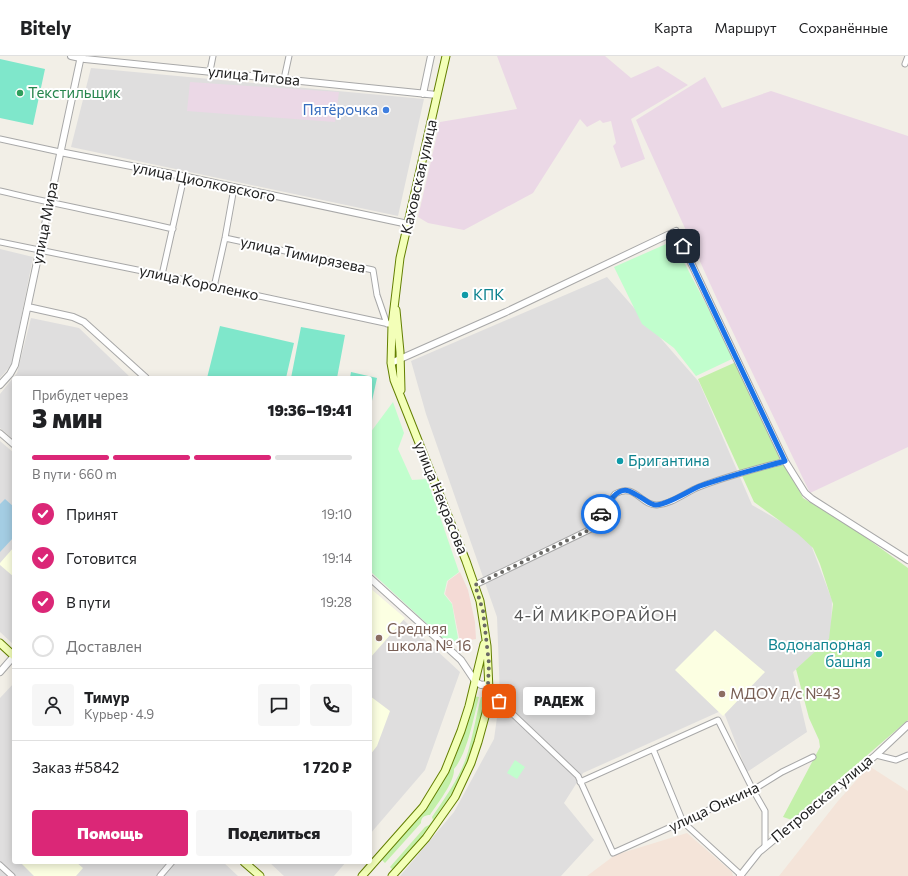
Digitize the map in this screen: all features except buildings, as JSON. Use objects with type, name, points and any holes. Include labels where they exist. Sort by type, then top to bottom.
[{"type":"main road","name":"Каховская улица","points":[[391,363],[392,325],[400,258],[446,56]]},
{"type":"main road","name":"Каховская улица","points":[[392,325],[400,359],[401,396]]},
{"type":"main road","name":"улица Некрасова","points":[[391,363],[394,380],[475,585],[483,611],[489,669],[487,706],[471,763],[455,797],[426,838],[392,876]]},
{"type":"main road","name":"улица Некрасова","points":[[362,876],[423,806],[434,791],[445,771],[469,706],[482,655],[485,635]]},
{"type":"main road","points":[[0,643],[12,654]]},
{"type":"main road","points":[[246,864],[260,876]]},
{"type":"street","name":"улица Титова","points":[[71,56],[438,95]]},
{"type":"street","points":[[210,71],[213,56]]},
{"type":"street","points":[[284,79],[289,56]]},
{"type":"street","points":[[423,94],[431,56]]},
{"type":"street","points":[[905,64],[908,56]]},
{"type":"street","name":"улица Мира","points":[[0,385],[10,374],[15,365],[80,57]]},
{"type":"street","name":"улица Циолковского","points":[[0,139],[408,224]]},
{"type":"street","points":[[162,275],[184,177]]},
{"type":"street","points":[[214,287],[234,188]]},
{"type":"street","points":[[0,191],[49,203],[112,214],[173,229]]},
{"type":"street","points":[[391,363],[506,312],[676,232],[785,461],[805,493],[812,499],[908,560]]},
{"type":"street","name":"улица Тимирязева","points":[[225,238],[373,270],[377,295],[392,325]]},
{"type":"street","name":"улица Короленко","points":[[0,242],[162,275],[392,325]]},
{"type":"street","points":[[28,307],[73,317],[84,322],[144,376]]},
{"type":"street","points":[[0,433],[12,443]]},
{"type":"street","points":[[475,585],[591,529],[615,494],[621,491],[628,490],[652,504],[659,505],[688,491],[739,473],[785,461]]},
{"type":"street","points":[[372,580],[461,660],[475,681],[482,685],[488,684],[492,693],[499,701],[578,776],[580,782],[718,720],[765,811],[765,847]]},
{"type":"street","points":[[0,672],[12,658]]},
{"type":"street","points":[[465,665],[489,669]]},
{"type":"street","name":"Петровская улица","points":[[741,875],[759,852],[876,755],[908,725]]},
{"type":"street","points":[[653,749],[683,822],[741,875]]},
{"type":"street","points":[[876,755],[896,760],[908,755]]},
{"type":"street","name":"улица Онкина","points":[[580,782],[613,853],[753,790],[782,772],[813,757]]},
{"type":"street","points":[[160,876],[170,864]]},
{"type":"street","points":[[0,865],[12,876]]},
{"type":"shaded area","points":[[497,56],[605,56],[631,78],[658,66],[688,85],[631,119],[645,159],[621,168],[613,146],[616,143],[611,121],[603,123],[600,120],[587,127],[580,119],[533,193],[464,230],[428,223],[418,217],[440,122],[517,109]]},
{"type":"shaded area","points":[[91,68],[424,99],[398,216],[71,147]]},
{"type":"shaded area","points":[[705,77],[722,108],[771,91],[908,136],[908,447],[810,493],[717,299],[636,120]]},
{"type":"shaded area","points":[[190,82],[339,92],[335,122],[187,111]]},
{"type":"shaded area","points":[[0,249],[33,257],[12,364],[0,378]]},
{"type":"shaded area","name":"4-Й МИКРОРАЙОН","points":[[607,277],[699,382],[752,505],[808,537],[832,600],[831,638],[793,672],[807,732],[747,772],[723,710],[583,773],[564,803],[594,840],[561,876],[400,876],[454,812],[494,739],[500,696],[497,617],[426,414],[411,361]]},
{"type":"shaded area","points":[[31,318],[79,328],[129,376],[15,376],[17,373]]},
{"type":"shaded area","points":[[12,379],[12,438],[0,428],[0,394]]},
{"type":"shaded area","points":[[0,441],[12,451],[12,643],[0,632]]},
{"type":"shaded area","points":[[12,549],[12,575],[0,565],[0,563]]},
{"type":"shaded area","points":[[460,572],[468,590],[475,622],[476,639],[460,642],[452,603],[445,594],[448,581]]},
{"type":"shaded area","name":"Средняя школа № 16","points":[[372,590],[405,618],[372,656]]},
{"type":"shaded area","points":[[372,591],[460,672],[425,770],[372,832]]},
{"type":"shaded area","name":"МДОУ д/с №43","points":[[715,630],[765,672],[723,716],[675,670]]},
{"type":"shaded area","points":[[12,685],[12,864],[225,864],[238,876],[0,876],[0,698]]},
{"type":"shaded area","points":[[372,698],[390,711],[377,746],[372,752]]},
{"type":"shaded area","points":[[869,766],[908,791],[908,876],[779,876],[838,801]]},
{"type":"shaded area","points":[[687,833],[732,872],[733,876],[587,876],[615,855]]},
{"type":"shaded area","points":[[22,864],[78,864],[83,868],[76,876],[34,876]]},
{"type":"shaded area","points":[[271,864],[344,864],[334,876],[284,876]]},
{"type":"green space","name":"Текстильщик","points":[[0,59],[45,69],[33,125],[0,118]]},
{"type":"green space","points":[[673,241],[734,358],[696,376],[674,348],[642,324],[614,267]]},
{"type":"green space","points":[[220,326],[294,343],[286,376],[208,376]]},
{"type":"green space","points":[[301,327],[345,335],[337,376],[291,376]]},
{"type":"green space","points":[[736,362],[803,498],[854,529],[908,568],[908,720],[792,820],[783,817],[820,747],[819,740],[809,718],[796,669],[829,639],[833,604],[820,564],[813,548],[798,534],[754,502],[698,379]]},
{"type":"green space","points":[[351,372],[368,376],[350,376]]},
{"type":"green space","points":[[372,377],[377,378],[372,401]]},
{"type":"green space","points":[[393,402],[404,433],[398,449],[412,480],[427,479],[459,572],[447,581],[444,594],[452,604],[458,638],[451,646],[372,573],[372,430]]},
{"type":"green space","points":[[473,696],[479,697],[470,735],[463,754],[454,769],[454,774],[449,786],[430,815],[423,818],[421,823],[385,863],[380,858],[445,777],[454,760],[466,726]]},
{"type":"green space","points":[[481,697],[485,698],[482,715],[472,749],[459,782],[432,827],[394,871],[390,867],[433,820],[432,817],[452,787],[464,763]]},
{"type":"green space","points":[[515,760],[525,767],[517,779],[507,773]]},
{"type":"water","points":[[5,499],[12,505],[12,539],[0,552],[0,504]]},
{"type":"way so far","points":[[499,701],[492,693],[488,684],[489,664],[483,611],[475,585],[591,529],[601,514]]},
{"type":"place","name":"Текстильщик","points":[[20,93]]},
{"type":"place","name":"Пятёрочка","points":[[386,110]]},
{"type":"place","name":"КПК","points":[[465,295]]},
{"type":"place","name":"Бригантина","points":[[620,461]]},
{"type":"place","name":"Средняя школа № 16","points":[[379,638]]},
{"type":"place","name":"Водонапорная башня","points":[[879,654]]},
{"type":"place","name":"МДОУ д/с №43","points":[[722,694]]},
{"type":"place","name":"РАДЕЖ","points":[[499,701]]},
{"type":"district","name":"4-Й МИКРОРАЙОН","points":[[596,615]]},
{"type":"route","points":[[601,514],[615,494],[621,491],[628,490],[652,504],[659,505],[688,491],[739,473],[785,461],[683,246]]}]
